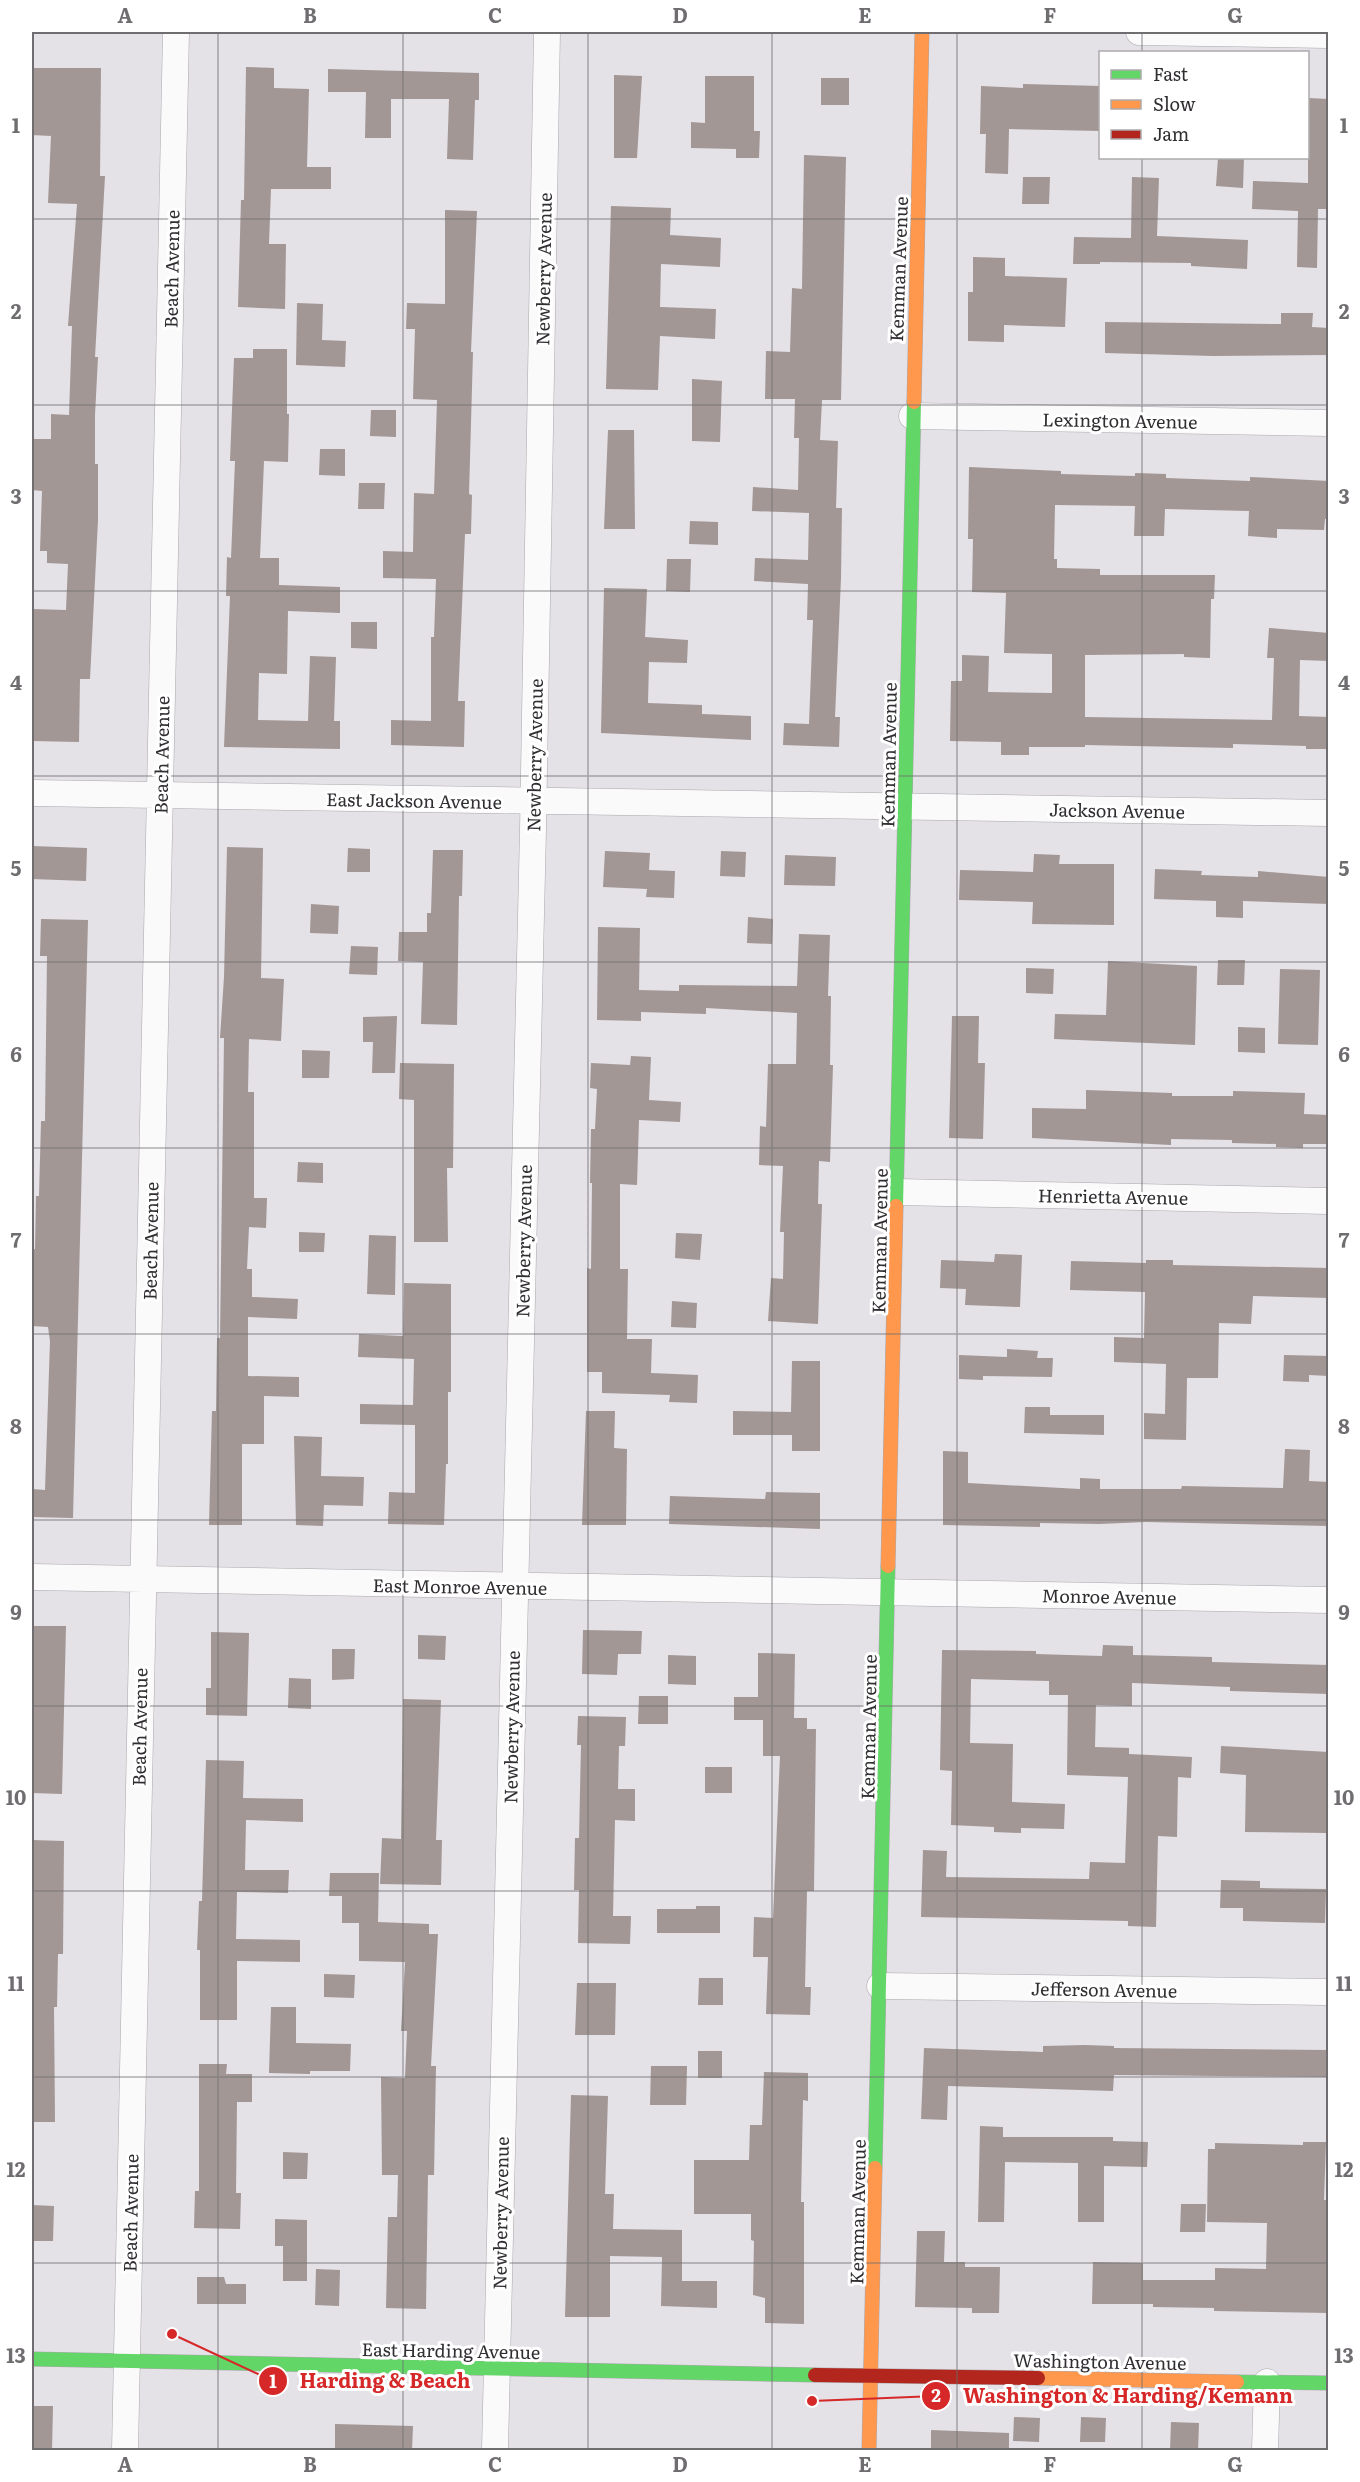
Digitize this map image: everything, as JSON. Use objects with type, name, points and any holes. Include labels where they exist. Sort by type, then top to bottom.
[{"type":"street","name":"Beach Avenue","points":[[125,2451],[176,32]]},
{"type":"street","name":"Newberry Avenue","points":[[495,2451],[533,802],[547,32]]},
{"type":"street","name":"Kemman Avenue","points":[[869,2451],[922,32]]},
{"type":"street","points":[[1138,32],[1329,35]]},
{"type":"street","name":"Lexington Avenue","points":[[912,416],[1329,423]]},
{"type":"street","name":"East Jackson Avenue","points":[[32,794],[905,808]]},
{"type":"street","name":"Jackson Avenue","points":[[905,808],[1329,813]]},
{"type":"street","name":"Henrietta Avenue","points":[[897,1192],[1329,1201]]},
{"type":"street","name":"East Monroe Avenue","points":[[32,1577],[889,1593]]},
{"type":"street","name":"Monroe Avenue","points":[[889,1593],[1329,1600]]},
{"type":"street","name":"Jefferson Avenue","points":[[880,1986],[1329,1992]]},
{"type":"street","name":"East Harding Avenue","points":[[32,2359],[496,2370],[871,2375]]},
{"type":"street","name":"Washington Avenue","points":[[871,2375],[1329,2383]]},
{"type":"street","points":[[1266,2451],[1267,2382]]},
{"type":"building","points":[[246,67],[274,68],[274,88],[309,89],[307,167],[331,167],[331,189],[271,189],[269,244],[286,244],[285,309],[238,307],[241,200],[244,200]]},
{"type":"building","points":[[32,68],[101,68],[100,176],[105,176],[95,357],[98,357],[95,464],[98,464],[98,520],[90,679],[80,679],[79,742],[32,741],[32,609],[66,610],[68,564],[47,563],[47,551],[40,551],[42,491],[32,490],[32,439],[51,439],[51,414],[69,415],[72,326],[68,326],[77,204],[48,203],[51,136],[32,135]]},
{"type":"building","points":[[328,69],[479,73],[479,100],[475,100],[473,160],[447,159],[449,99],[391,99],[391,138],[365,138],[366,92],[328,92]]},
{"type":"building","points":[[614,75],[642,76],[637,158],[614,158]]},
{"type":"building","points":[[705,76],[754,76],[754,131],[760,131],[759,158],[736,158],[736,149],[691,148],[691,122],[705,123]]},
{"type":"building","points":[[821,78],[849,78],[849,105],[821,105]]},
{"type":"building","points":[[1023,84],[1099,86],[1099,131],[1009,129],[1008,174],[985,173],[986,134],[980,134],[981,86],[1023,88]]},
{"type":"building","points":[[1309,98],[1329,99],[1329,209],[1318,209],[1317,268],[1297,267],[1298,211],[1252,209],[1253,181],[1308,183]]},
{"type":"building","points":[[804,155],[846,157],[841,400],[822,400],[820,440],[838,441],[836,508],[842,508],[835,717],[840,717],[839,747],[783,745],[784,723],[809,724],[813,620],[807,620],[808,584],[754,581],[755,558],[808,560],[809,513],[752,511],[753,487],[798,490],[799,438],[794,438],[795,399],[765,399],[766,351],[790,352],[792,288],[802,289]]},
{"type":"building","points":[[1218,159],[1244,159],[1243,188],[1216,186]]},
{"type":"building","points":[[1023,177],[1050,177],[1049,204],[1022,204]]},
{"type":"building","points":[[1132,177],[1159,178],[1157,236],[1248,240],[1247,269],[1191,266],[1191,263],[1073,264],[1074,237],[1131,238]]},
{"type":"building","points":[[611,206],[671,208],[670,235],[721,238],[720,267],[661,264],[660,307],[716,309],[715,339],[660,336],[658,390],[606,389]]},
{"type":"building","points":[[445,210],[477,211],[471,352],[473,352],[469,494],[472,495],[471,534],[465,534],[458,701],[465,701],[464,747],[391,745],[391,720],[431,721],[431,637],[434,637],[436,579],[383,578],[383,551],[413,552],[414,493],[434,494],[437,400],[413,399],[415,329],[406,329],[407,303],[445,304]]},
{"type":"building","points":[[973,257],[1005,258],[1005,276],[1067,278],[1065,327],[1004,325],[1004,342],[968,341],[968,292],[973,292]]},
{"type":"building","points":[[297,303],[323,304],[322,340],[346,341],[345,367],[296,365]]},
{"type":"building","points":[[1281,313],[1313,313],[1312,327],[1329,328],[1329,355],[1213,356],[1105,353],[1105,322],[1281,324]]},
{"type":"building","points":[[253,349],[287,349],[288,462],[264,461],[260,558],[279,558],[279,585],[340,587],[340,613],[288,611],[287,674],[259,673],[258,720],[308,721],[310,656],[336,657],[334,721],[340,721],[340,749],[224,747],[230,596],[226,596],[227,557],[231,558],[235,461],[230,461],[234,358],[253,358]]},
{"type":"building","points":[[692,379],[722,381],[720,442],[692,441]]},
{"type":"building","points":[[371,410],[396,410],[396,437],[370,436]]},
{"type":"building","points":[[608,430],[634,430],[635,529],[604,529]]},
{"type":"building","points":[[320,449],[345,449],[345,476],[319,475]]},
{"type":"building","points":[[969,467],[1061,471],[1061,474],[1135,476],[1135,473],[1166,474],[1166,478],[1250,481],[1250,477],[1329,481],[1329,519],[1325,519],[1324,530],[1277,529],[1277,538],[1248,536],[1249,511],[1165,509],[1164,536],[1134,536],[1135,506],[1055,505],[1054,559],[1057,559],[1057,568],[1100,569],[1100,575],[1215,575],[1214,599],[1211,599],[1210,658],[1184,657],[1184,654],[1085,655],[1085,717],[1272,720],[1274,658],[1267,658],[1269,628],[1329,633],[1329,661],[1300,660],[1299,716],[1329,717],[1329,749],[1233,744],[1233,748],[1085,745],[1085,747],[1029,747],[1029,755],[1001,755],[1001,742],[950,741],[951,681],[962,681],[962,655],[989,656],[988,692],[1052,693],[1052,654],[1004,653],[1006,593],[972,592],[973,539],[968,539]]},
{"type":"building","points":[[359,483],[385,483],[384,509],[358,509]]},
{"type":"building","points":[[690,521],[718,522],[718,545],[689,544]]},
{"type":"building","points":[[667,559],[691,559],[690,592],[666,591]]},
{"type":"building","points":[[604,588],[647,589],[645,637],[688,640],[687,663],[649,662],[648,703],[702,705],[702,714],[751,716],[751,740],[601,733]]},
{"type":"building","points":[[351,622],[377,622],[377,649],[351,648]]},
{"type":"building","points":[[32,846],[87,848],[86,881],[32,879]]},
{"type":"building","points":[[227,847],[263,848],[261,978],[284,979],[281,1041],[249,1039],[248,1092],[254,1092],[254,1198],[267,1198],[266,1228],[249,1227],[247,1269],[252,1269],[252,1297],[298,1299],[297,1319],[248,1317],[248,1376],[299,1377],[299,1397],[264,1396],[264,1444],[242,1444],[242,1525],[209,1525],[212,1411],[216,1411],[217,1338],[220,1338],[224,1038],[220,1038]]},
{"type":"building","points":[[348,848],[370,849],[370,872],[347,872]]},
{"type":"building","points":[[433,850],[463,850],[462,896],[459,896],[457,1025],[421,1024],[423,962],[398,961],[399,932],[427,932],[427,913],[431,913]]},
{"type":"building","points":[[605,851],[650,853],[649,870],[675,871],[674,898],[646,897],[647,889],[603,887]]},
{"type":"building","points":[[721,851],[746,852],[745,877],[720,876]]},
{"type":"building","points":[[1034,854],[1060,855],[1059,864],[1114,864],[1114,925],[1032,924],[1033,902],[959,900],[960,870],[1033,872]]},
{"type":"building","points":[[785,855],[836,857],[835,886],[784,885]]},
{"type":"building","points":[[1155,869],[1202,871],[1201,875],[1258,877],[1258,871],[1329,877],[1329,904],[1243,901],[1243,918],[1216,917],[1216,901],[1154,899]]},
{"type":"building","points":[[311,904],[339,906],[338,934],[310,933]]},
{"type":"building","points":[[748,917],[773,919],[772,944],[747,943]]},
{"type":"building","points":[[41,919],[88,920],[73,1518],[32,1517],[32,1489],[45,1490],[50,1341],[48,1327],[32,1326],[32,1249],[35,1249],[36,1196],[39,1196],[41,1121],[45,1121],[47,956],[40,956]]},
{"type":"building","points":[[598,927],[640,928],[639,990],[679,991],[679,985],[797,986],[799,934],[830,935],[828,996],[831,996],[830,1065],[833,1065],[830,1162],[819,1161],[818,1204],[822,1204],[818,1324],[768,1321],[771,1278],[783,1279],[784,1232],[780,1232],[783,1166],[759,1165],[760,1126],[766,1127],[768,1064],[796,1064],[797,1013],[706,1008],[706,1014],[641,1012],[641,1021],[597,1020]]},
{"type":"building","points":[[351,946],[378,947],[377,975],[349,974]]},
{"type":"building","points":[[1218,960],[1245,960],[1244,985],[1217,985]]},
{"type":"building","points":[[1108,961],[1197,966],[1195,1045],[1054,1039],[1055,1014],[1106,1015]]},
{"type":"building","points":[[1026,968],[1054,969],[1053,994],[1026,993]]},
{"type":"building","points":[[1280,969],[1320,970],[1318,1045],[1278,1044]]},
{"type":"building","points":[[397,1016],[395,1073],[372,1073],[373,1042],[363,1042],[363,1017]]},
{"type":"building","points":[[952,1016],[979,1016],[978,1063],[985,1063],[983,1139],[949,1138]]},
{"type":"building","points":[[1238,1027],[1265,1028],[1265,1053],[1238,1052]]},
{"type":"building","points":[[302,1050],[330,1051],[329,1078],[302,1078]]},
{"type":"building","points":[[631,1056],[651,1057],[649,1100],[681,1102],[680,1122],[639,1120],[637,1185],[620,1184],[620,1269],[628,1269],[627,1339],[652,1339],[651,1373],[698,1375],[697,1403],[669,1402],[670,1395],[602,1393],[602,1372],[587,1372],[587,1268],[591,1269],[591,1129],[595,1129],[597,1089],[590,1088],[591,1063],[630,1065]]},
{"type":"building","points":[[400,1063],[454,1064],[453,1168],[447,1168],[448,1242],[414,1242],[414,1100],[399,1099]]},
{"type":"building","points":[[1086,1090],[1172,1093],[1172,1096],[1233,1096],[1233,1091],[1305,1093],[1304,1114],[1329,1115],[1329,1144],[1303,1144],[1303,1148],[1276,1147],[1276,1144],[1232,1143],[1232,1140],[1171,1139],[1171,1145],[1032,1138],[1032,1108],[1086,1109]]},
{"type":"building","points":[[298,1162],[323,1163],[323,1183],[297,1182]]},
{"type":"building","points":[[299,1232],[325,1233],[324,1252],[299,1252]]},
{"type":"building","points":[[676,1233],[702,1234],[700,1260],[675,1258]]},
{"type":"building","points":[[369,1235],[396,1236],[395,1295],[367,1294]]},
{"type":"building","points":[[995,1254],[1022,1255],[1020,1307],[965,1305],[966,1289],[940,1288],[941,1260],[994,1262]]},
{"type":"building","points":[[1146,1260],[1173,1260],[1173,1265],[1329,1268],[1329,1298],[1253,1296],[1251,1324],[1219,1323],[1218,1378],[1187,1378],[1186,1440],[1144,1439],[1144,1413],[1165,1414],[1166,1364],[1114,1362],[1114,1337],[1144,1338],[1145,1292],[1070,1290],[1071,1261],[1146,1263]]},
{"type":"building","points":[[404,1283],[451,1284],[451,1392],[448,1392],[448,1464],[446,1464],[444,1525],[388,1524],[389,1492],[415,1493],[415,1425],[360,1424],[360,1404],[413,1405],[414,1359],[358,1357],[359,1334],[403,1336]]},
{"type":"building","points":[[672,1301],[697,1303],[696,1328],[671,1327]]},
{"type":"building","points":[[1007,1349],[1038,1351],[1037,1358],[1053,1358],[1052,1377],[983,1376],[983,1380],[959,1379],[959,1355],[1007,1357]]},
{"type":"building","points":[[1284,1355],[1329,1356],[1329,1376],[1309,1375],[1309,1382],[1283,1381]]},
{"type":"building","points":[[792,1361],[820,1361],[820,1451],[792,1451],[792,1435],[733,1435],[733,1411],[791,1412]]},
{"type":"building","points":[[1025,1407],[1050,1407],[1050,1415],[1104,1415],[1104,1435],[1024,1433]]},
{"type":"building","points":[[586,1411],[615,1411],[614,1448],[627,1449],[626,1525],[582,1525]]},
{"type":"building","points":[[294,1436],[322,1437],[321,1476],[364,1477],[363,1506],[324,1505],[323,1526],[296,1525]]},
{"type":"building","points":[[1285,1449],[1310,1450],[1309,1481],[1329,1482],[1329,1526],[1146,1522],[1040,1523],[1040,1527],[943,1525],[943,1451],[968,1452],[968,1483],[1080,1489],[1080,1478],[1100,1479],[1100,1489],[1181,1489],[1182,1486],[1283,1488]]},
{"type":"building","points":[[766,1492],[820,1493],[820,1529],[669,1524],[670,1496],[765,1499]]},
{"type":"building","points":[[32,1626],[66,1626],[62,1794],[32,1793]]},
{"type":"building","points":[[583,1630],[642,1631],[641,1654],[618,1654],[617,1675],[582,1674]]},
{"type":"building","points":[[211,1632],[249,1633],[247,1716],[206,1715],[206,1688],[211,1688]]},
{"type":"building","points":[[418,1635],[446,1636],[445,1660],[418,1659]]},
{"type":"building","points":[[1103,1645],[1133,1646],[1133,1655],[1212,1657],[1212,1662],[1329,1665],[1329,1694],[1230,1691],[1230,1687],[1132,1683],[1132,1706],[1096,1705],[1095,1747],[1129,1748],[1129,1754],[1192,1757],[1191,1778],[1178,1777],[1177,1837],[1158,1836],[1156,1927],[1128,1926],[1128,1921],[921,1917],[923,1850],[947,1851],[946,1877],[1089,1879],[1090,1862],[1125,1863],[1128,1777],[1067,1775],[1068,1695],[1049,1695],[1049,1681],[971,1679],[970,1743],[1013,1744],[1012,1802],[1065,1804],[1064,1829],[1021,1828],[1021,1833],[994,1832],[994,1827],[951,1825],[952,1771],[940,1770],[942,1650],[1036,1651],[1036,1654],[1102,1656]]},
{"type":"building","points":[[332,1649],[355,1649],[354,1679],[332,1680]]},
{"type":"building","points":[[758,1653],[795,1654],[794,1718],[807,1718],[807,1729],[816,1729],[814,1891],[807,1891],[805,1987],[811,1987],[810,2015],[766,2014],[768,1957],[753,1957],[754,1917],[773,1918],[780,1756],[763,1756],[763,1720],[734,1720],[734,1697],[758,1697]]},
{"type":"building","points":[[668,1655],[696,1656],[696,1685],[668,1684]]},
{"type":"building","points":[[289,1678],[311,1679],[311,1709],[288,1708]]},
{"type":"building","points":[[639,1696],[668,1696],[668,1724],[638,1724]]},
{"type":"building","points":[[403,1699],[441,1700],[436,1840],[442,1840],[441,1885],[380,1884],[382,1838],[401,1839]]},
{"type":"building","points":[[578,1716],[626,1717],[625,1746],[619,1746],[618,1789],[635,1789],[635,1821],[615,1820],[613,1916],[631,1916],[630,1944],[578,1943],[579,1890],[574,1890],[575,1838],[579,1838],[581,1745],[577,1745]]},
{"type":"building","points":[[1221,1746],[1329,1752],[1327,1833],[1245,1832],[1246,1775],[1220,1773]]},
{"type":"building","points":[[206,1760],[244,1761],[243,1798],[303,1799],[303,1822],[246,1820],[245,1870],[289,1870],[288,1893],[237,1892],[236,1939],[300,1940],[300,1962],[237,1961],[237,2020],[200,2020],[200,1950],[197,1950],[199,1901],[202,1901]]},
{"type":"building","points":[[705,1767],[732,1767],[732,1793],[705,1793]]},
{"type":"building","points":[[32,1840],[64,1841],[63,1954],[58,1954],[57,2007],[54,2007],[55,2122],[32,2122]]},
{"type":"building","points":[[330,1873],[379,1873],[378,1922],[429,1924],[429,1934],[438,1934],[431,2066],[436,2066],[434,2175],[428,2175],[426,2309],[386,2308],[388,2217],[397,2217],[398,2175],[382,2175],[381,2077],[405,2078],[407,2031],[401,2031],[405,1962],[359,1961],[359,1923],[342,1923],[342,1896],[329,1896]]},
{"type":"building","points":[[1221,1880],[1260,1881],[1260,1888],[1326,1889],[1325,1923],[1243,1921],[1243,1908],[1220,1908]]},
{"type":"building","points":[[696,1906],[720,1906],[720,1933],[657,1933],[657,1909],[696,1909]]},
{"type":"building","points":[[324,1974],[355,1975],[354,1998],[324,1997]]},
{"type":"building","points":[[699,1978],[723,1978],[723,2005],[698,2005]]},
{"type":"building","points":[[577,1983],[616,1983],[615,2035],[575,2035]]},
{"type":"building","points":[[271,2007],[296,2007],[296,2043],[351,2044],[350,2071],[310,2071],[310,2074],[269,2073]]},
{"type":"building","points":[[1043,2046],[1114,2046],[1114,2048],[1329,2050],[1329,2077],[1114,2075],[1113,2091],[948,2086],[947,2120],[921,2119],[924,2048],[1043,2052]]},
{"type":"building","points":[[698,2051],[722,2051],[722,2078],[698,2078]]},
{"type":"building","points":[[199,2064],[227,2064],[226,2074],[252,2074],[252,2102],[237,2102],[236,2193],[241,2193],[240,2229],[194,2228],[195,2191],[199,2191]]},
{"type":"building","points":[[651,2066],[687,2066],[686,2105],[650,2105]]},
{"type":"building","points":[[764,2072],[808,2073],[808,2101],[803,2100],[801,2202],[804,2202],[804,2324],[765,2323],[765,2298],[753,2295],[754,2241],[751,2240],[751,2214],[694,2214],[694,2160],[749,2160],[750,2125],[762,2125]]},
{"type":"building","points":[[571,2095],[608,2096],[605,2194],[614,2194],[613,2229],[682,2230],[682,2281],[717,2281],[717,2308],[661,2306],[662,2257],[610,2256],[610,2317],[565,2317]]},
{"type":"building","points":[[980,2126],[1003,2127],[1003,2137],[1113,2137],[1113,2141],[1148,2142],[1147,2167],[1104,2166],[1104,2222],[1078,2222],[1078,2163],[1005,2162],[1004,2222],[978,2222]]},
{"type":"building","points":[[1303,2142],[1326,2142],[1324,2200],[1329,2200],[1329,2313],[1214,2311],[1214,2308],[1153,2307],[1153,2304],[1092,2304],[1093,2262],[1143,2263],[1143,2280],[1215,2280],[1215,2268],[1266,2269],[1267,2223],[1207,2222],[1208,2149],[1215,2149],[1215,2143],[1303,2145]]},
{"type":"building","points":[[283,2152],[308,2153],[307,2179],[283,2179]]},
{"type":"building","points":[[1181,2204],[1206,2204],[1205,2232],[1180,2232]]},
{"type":"building","points":[[32,2205],[54,2206],[53,2241],[32,2241]]},
{"type":"building","points":[[275,2219],[307,2220],[307,2281],[283,2281],[283,2246],[275,2246]]},
{"type":"building","points":[[917,2231],[945,2231],[944,2262],[965,2262],[965,2267],[1000,2267],[999,2313],[972,2313],[972,2308],[915,2307]]},
{"type":"building","points":[[316,2269],[340,2270],[339,2306],[315,2305]]},
{"type":"building","points":[[197,2277],[224,2277],[226,2284],[246,2284],[246,2304],[197,2304]]},
{"type":"building","points":[[32,2406],[53,2406],[52,2451],[32,2451]]},
{"type":"building","points":[[1014,2417],[1040,2418],[1039,2442],[1013,2441]]},
{"type":"building","points":[[1081,2417],[1106,2418],[1105,2442],[1080,2442]]},
{"type":"building","points":[[1171,2422],[1199,2423],[1198,2451],[1170,2450]]},
{"type":"building","points":[[335,2424],[413,2426],[412,2451],[335,2451]]},
{"type":"building","points":[[931,2430],[1009,2433],[1009,2451],[931,2451]]},
{"type":"traffic: fast","points":[[896,1206],[914,402]]},
{"type":"traffic: fast","points":[[875,2168],[888,1566]]},
{"type":"traffic: fast","points":[[32,2359],[815,2375]]},
{"type":"traffic: fast","points":[[1237,2382],[1328,2383]]},
{"type":"traffic: slow","points":[[914,402],[922,32]]},
{"type":"traffic: slow","points":[[888,1566],[896,1206]]},
{"type":"traffic: slow","points":[[869,2450],[875,2168]]},
{"type":"traffic: slow","points":[[1038,2378],[1237,2382]]},
{"type":"traffic: jam","points":[[815,2375],[1038,2378]]},
{"type":"place","name":"Harding & Beach","points":[[172,2334]]},
{"type":"place","name":"Washington & Harding/Kemann","points":[[812,2401]]}]
